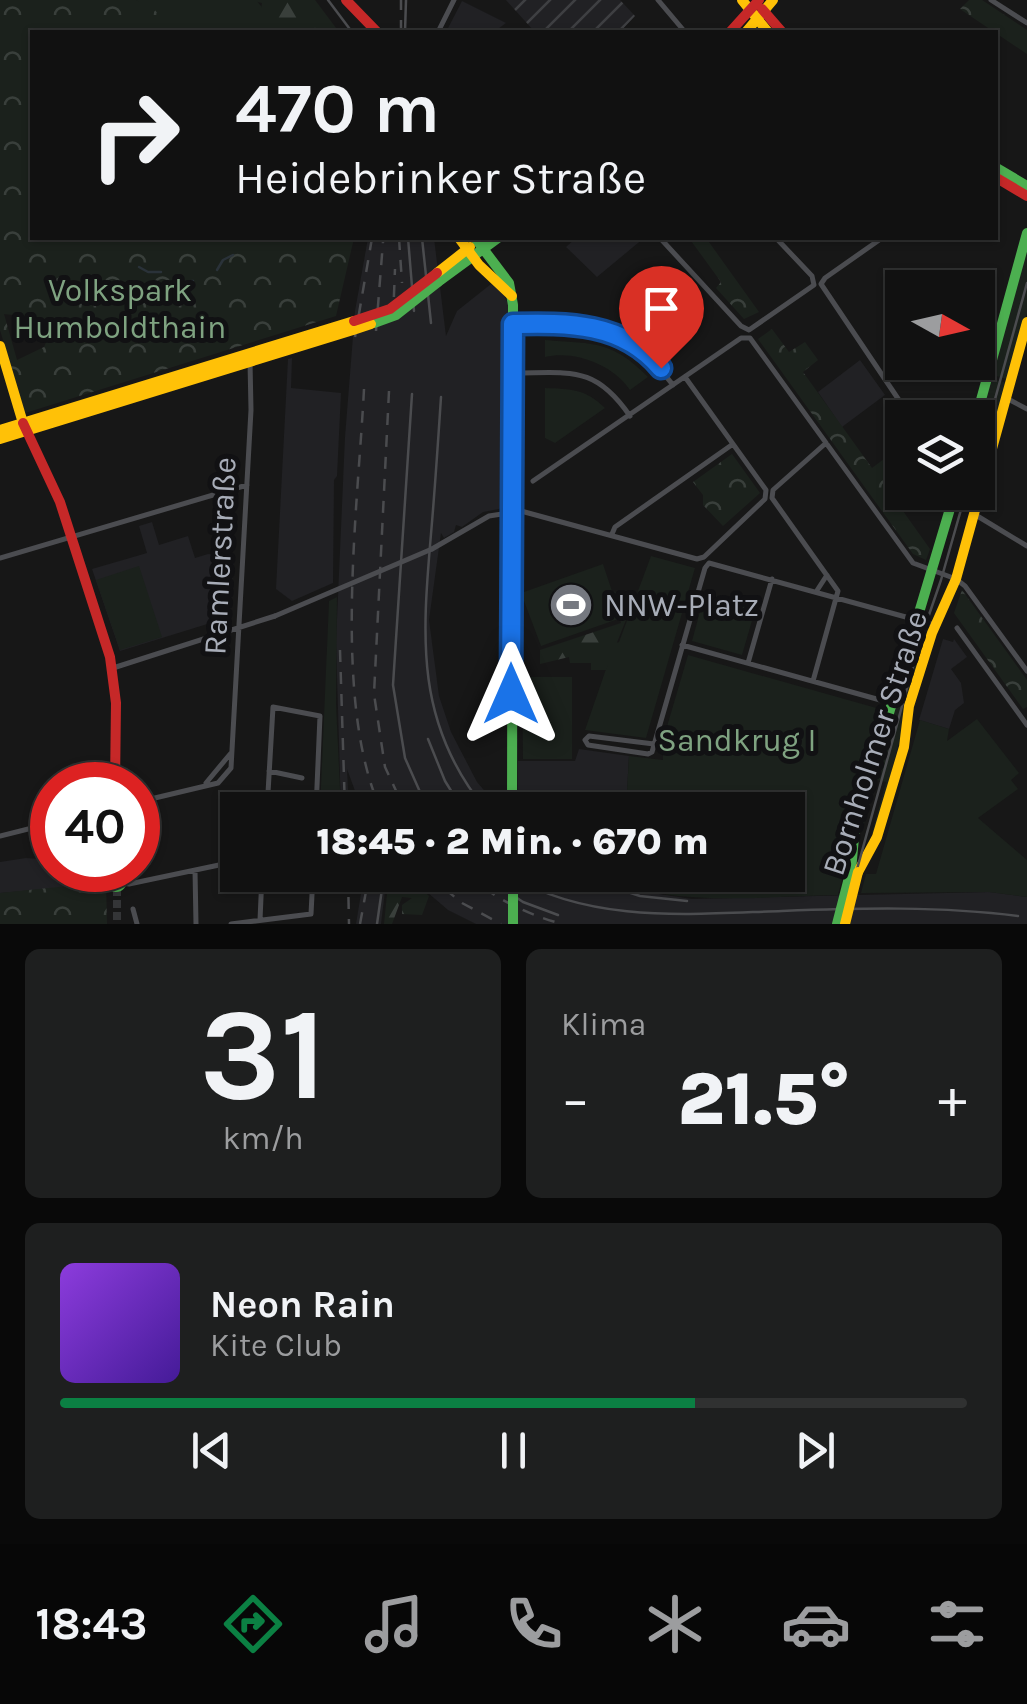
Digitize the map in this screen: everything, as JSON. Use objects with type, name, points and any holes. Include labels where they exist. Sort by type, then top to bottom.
[{"type":"main road","points":[[346,0],[376,30]]},
{"type":"main road","points":[[732,30],[755,6],[773,0]]},
{"type":"main road","points":[[747,30],[755,6]]},
{"type":"main road","points":[[755,6],[767,30]]},
{"type":"main road","points":[[755,6],[780,30]]},
{"type":"main road","points":[[998,169],[1027,186]]},
{"type":"main road","points":[[998,179],[1027,196]]},
{"type":"main road","points":[[981,400],[1027,233]]},
{"type":"main road","points":[[460,240],[512,296]]},
{"type":"main road","points":[[0,430],[26,426],[393,312],[470,254],[480,241],[509,283],[512,296],[512,792]]},
{"type":"main road","name":"Bornholmer Straße","points":[[838,924],[855,871],[877,837],[904,747],[909,706],[935,624],[956,579],[1027,322]]},
{"type":"main road","points":[[0,346],[26,426],[71,537],[113,668],[115,762]]},
{"type":"main road","points":[[0,439],[26,426]]},
{"type":"main road","name":"Bornholmer Straße","points":[[845,924],[855,871],[854,830],[950,510]]},
{"type":"main road","points":[[513,892],[514,924]]},
{"type":"street","points":[[439,30],[454,0]]},
{"type":"street","points":[[658,0],[683,30]]},
{"type":"street","points":[[992,0],[1027,24]]},
{"type":"street","points":[[662,240],[742,326],[753,329],[812,287],[812,276],[778,240]]},
{"type":"street","points":[[879,240],[821,284],[899,400]]},
{"type":"street","points":[[513,324],[582,325],[620,336],[649,355],[673,385]]},
{"type":"street","points":[[533,481],[740,339],[752,340],[913,563],[965,586],[1027,672]]},
{"type":"street","name":"Ramlerstraße","points":[[160,797],[220,782],[230,770],[253,370],[249,358]]},
{"type":"street","points":[[514,372],[566,372],[588,377],[610,390],[630,416]]},
{"type":"street","points":[[654,744],[589,736],[585,740],[588,745],[648,754],[654,744],[706,560],[765,499],[766,490],[685,377]]},
{"type":"street","points":[[1006,398],[1027,409]]},
{"type":"street","points":[[813,681],[838,590],[772,498],[773,490],[826,442]]},
{"type":"street","points":[[612,535],[615,527],[733,444]]},
{"type":"street","points":[[0,558],[246,485]]},
{"type":"street","points":[[113,668],[275,616],[442,545],[488,516],[513,512],[536,513],[935,624]]},
{"type":"street","points":[[974,514],[1027,546]]},
{"type":"street","points":[[816,592],[827,575]]},
{"type":"street","points":[[748,663],[772,579]]},
{"type":"street","points":[[957,628],[1026,720]]},
{"type":"street","points":[[682,646],[891,704]]},
{"type":"street","points":[[268,792],[273,706],[320,716],[315,792]]},
{"type":"street","points":[[269,771],[302,778]]},
{"type":"street","points":[[0,836],[30,828]]},
{"type":"street","points":[[160,877],[220,865]]},
{"type":"street","points":[[194,870],[196,924]]},
{"type":"street","points":[[260,920],[261,892]]},
{"type":"street","points":[[231,924],[311,914],[312,892]]},
{"type":"street","points":[[133,908],[136,924]]},
{"type":"shaded area","points":[[506,0],[620,0],[635,16],[622,30],[533,30]]},
{"type":"shaded area","points":[[462,1],[506,23],[497,30],[447,30]]},
{"type":"shaded area","points":[[368,240],[434,240],[446,336],[457,311],[491,284],[503,293],[510,308],[508,501],[462,527],[456,525],[454,532],[444,538],[441,533],[429,620],[439,696],[451,732],[486,792],[355,792],[347,769],[348,792],[340,792],[336,642],[355,311]]},
{"type":"shaded area","points":[[574,240],[642,240],[597,277],[566,247]]},
{"type":"shaded area","points":[[292,358],[291,388],[341,393],[334,480],[333,583],[292,601],[276,589],[288,359]]},
{"type":"shaded area","points":[[860,360],[885,395],[842,427],[818,392]]},
{"type":"shaded area","points":[[152,522],[159,545],[188,536],[195,558],[208,554],[234,556],[230,617],[120,651],[92,569],[147,553],[139,526]]},
{"type":"shaded area","points":[[943,639],[954,639],[967,657],[951,669],[961,683],[964,703],[955,710],[949,729],[919,720]]},
{"type":"shaded area","points":[[579,749],[629,756],[627,792],[518,792],[518,761],[575,761]]},
{"type":"shaded area","points":[[30,858],[30,890],[0,893],[0,862]]},
{"type":"shaded area","points":[[361,892],[385,892],[381,924],[356,924]]},
{"type":"shaded area","points":[[427,892],[646,892],[692,899],[990,892],[1027,897],[1027,924],[476,924],[448,910]]},
{"type":"green space","name":"Volkspark Humboldthain","points":[[0,0],[136,0],[154,9],[171,30],[30,30],[30,240],[354,240],[336,316],[25,413],[0,330]],"holes":[[[4,314],[33,317],[39,330],[50,325],[44,347],[17,360]]]},
{"type":"green space","points":[[136,0],[256,0],[276,24],[272,30],[171,30]]},
{"type":"green space","points":[[250,0],[315,0],[338,30],[267,30],[269,24],[256,16],[262,3]]},
{"type":"green space","points":[[969,0],[982,0],[1027,30],[1027,54],[998,35],[998,30],[991,30],[960,9]]},
{"type":"green space","points":[[690,240],[707,240],[759,312],[744,319],[716,288],[721,282]]},
{"type":"green space","points":[[1027,241],[1027,313],[1009,380],[995,376],[995,356]]},
{"type":"green space","points":[[772,329],[789,352],[805,342],[818,360],[803,372],[872,468],[885,458],[885,510],[902,510],[930,549],[926,560],[913,554],[758,339]]},
{"type":"green space","points":[[545,340],[600,346],[623,356],[648,377],[630,390],[613,372],[591,361],[567,355],[545,357]]},
{"type":"green space","points":[[988,380],[1008,383],[995,430],[995,400],[983,400]]},
{"type":"green space","points":[[545,388],[578,391],[605,408],[555,443],[545,438]]},
{"type":"green space","points":[[732,454],[760,493],[723,526],[703,505],[703,495],[693,482]]},
{"type":"green space","name":"Sandkrug I","points":[[651,556],[695,568],[646,738],[585,730],[615,643],[619,642]]},
{"type":"green space","name":"NNW-Platz","points":[[603,564],[621,618],[541,646],[521,593]]},
{"type":"green space","points":[[139,566],[162,637],[120,650],[96,580]]},
{"type":"green space","points":[[962,590],[1027,680],[1027,707],[1023,709],[954,613]]},
{"type":"green space","points":[[612,591],[635,597],[606,670],[591,670],[591,663],[570,663],[569,657],[540,664],[540,650],[621,623]]},
{"type":"green space","points":[[705,593],[756,607],[742,655],[692,641]]},
{"type":"green space","points":[[337,597],[340,792],[321,792],[329,601]]},
{"type":"green space","points":[[915,630],[928,634],[875,834],[872,833],[886,782],[877,780],[862,830],[857,829]]},
{"type":"green space","name":"Sandkrug I","points":[[688,655],[880,709],[832,875],[843,876],[838,895],[713,898],[653,892],[805,892],[805,792],[627,792],[629,756],[663,760],[663,740]]},
{"type":"green space","points":[[522,677],[572,677],[572,759],[523,759]]},
{"type":"green space","points":[[977,719],[1019,773],[1011,780],[1018,789],[978,818],[1027,860],[1027,897],[989,892],[861,893],[866,874],[876,874],[920,720],[949,729],[947,741]]},
{"type":"green space","points":[[106,892],[107,924],[0,924],[0,893]]},
{"type":"green space","points":[[387,892],[425,892],[429,896],[422,915],[402,914],[402,905],[412,898],[402,897],[392,924],[384,924]]},
{"type":"waterway","points":[[217,270],[223,260],[233,255]]},
{"type":"waterway","points":[[139,267],[161,272]]},
{"type":"waterway","points":[[176,278],[193,281]]},
{"type":"tunnel","points":[[117,892],[117,924]]},
{"type":"tram line","points":[[328,0],[350,30]]},
{"type":"tram line","points":[[405,30],[406,0]]},
{"type":"tram line","points":[[408,240],[414,311]]},
{"type":"tram line","points":[[422,240],[431,323]]},
{"type":"tram line","points":[[995,400],[1027,283]]},
{"type":"tram line","points":[[412,394],[393,685],[405,758],[420,792]]},
{"type":"tram line","points":[[441,397],[426,644],[435,712],[446,745],[473,792]]},
{"type":"tram line","points":[[843,920],[920,641],[961,510]]},
{"type":"tram line","points":[[428,739],[452,792]]},
{"type":"tram line","points":[[377,924],[382,892]]},
{"type":"tram line","points":[[508,892],[558,915]]},
{"type":"tram line","points":[[543,892],[573,902],[641,913],[900,909],[1018,916]]},
{"type":"tram line","points":[[628,892],[687,901]]},
{"type":"railway","points":[[401,0],[401,30]]},
{"type":"railway","points":[[355,337],[372,240]]},
{"type":"railway","points":[[399,240],[402,283]]},
{"type":"railway","points":[[376,331],[383,242]]},
{"type":"railway","points":[[393,319],[395,269]]},
{"type":"railway","points":[[364,389],[354,546],[353,661],[357,716],[375,792]]},
{"type":"railway","points":[[389,391],[374,694],[385,767],[397,792]]},
{"type":"railway","points":[[340,650],[344,792]]},
{"type":"railway","points":[[348,892],[349,924]]},
{"type":"railway","points":[[360,924],[366,892]]},
{"type":"railway","points":[[449,892],[501,924]]},
{"type":"railway","points":[[491,892],[536,916],[562,924]]},
{"type":"traffic: fast","points":[[998,169],[1027,186]]},
{"type":"traffic: fast","points":[[981,400],[1027,233]]},
{"type":"traffic: fast","points":[[477,240],[509,283],[513,305],[512,792]]},
{"type":"traffic: fast","points":[[438,282],[495,240]]},
{"type":"traffic: fast","points":[[374,323],[396,315],[438,282]]},
{"type":"traffic: fast","points":[[851,870],[855,827],[950,510]]},
{"type":"traffic: fast","points":[[837,924],[851,870]]},
{"type":"traffic: fast","points":[[116,875],[122,881],[116,887],[110,881],[116,875]]},
{"type":"traffic: fast","points":[[513,892],[513,924]]},
{"type":"traffic: slow","points":[[742,0],[766,30]]},
{"type":"traffic: slow","points":[[748,30],[773,0]]},
{"type":"traffic: slow","points":[[460,240],[479,265],[512,296]]},
{"type":"traffic: slow","points":[[437,273],[470,247]]},
{"type":"traffic: slow","points":[[0,430],[354,321]]},
{"type":"traffic: slow","points":[[858,872],[877,837],[904,747],[909,706],[932,633],[956,579],[1027,322]]},
{"type":"traffic: slow","points":[[353,330],[371,324]]},
{"type":"traffic: slow","points":[[0,439],[353,330]]},
{"type":"traffic: slow","points":[[0,346],[23,423]]},
{"type":"traffic: slow","points":[[845,924],[858,872]]},
{"type":"traffic: jam","points":[[346,0],[375,30]]},
{"type":"traffic: jam","points":[[732,30],[759,0]]},
{"type":"traffic: jam","points":[[762,9],[780,30]]},
{"type":"traffic: jam","points":[[998,179],[1027,196]]},
{"type":"traffic: jam","points":[[354,321],[390,309],[437,273]]},
{"type":"traffic: jam","points":[[23,423],[60,502],[110,657],[116,703],[115,762]]},
{"type":"place","name":"NNW-Platz","points":[[571,605]]},
{"type":"route","points":[[511,694],[513,324],[571,324],[604,330],[636,345],[661,368]]}]
